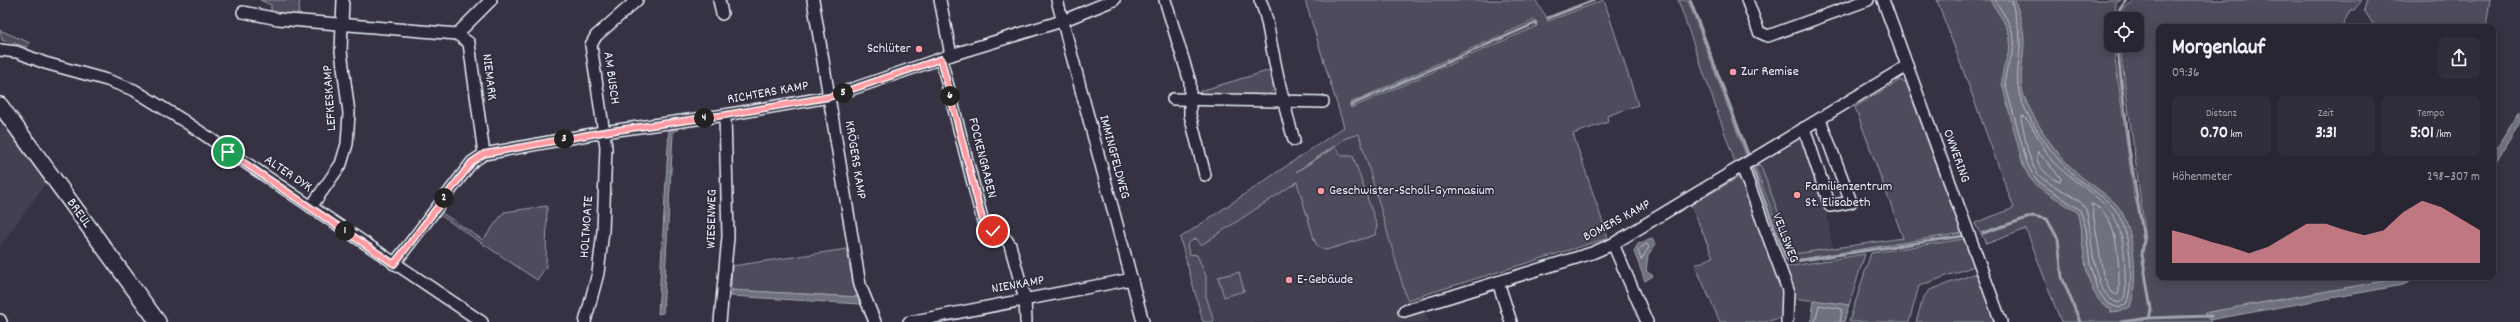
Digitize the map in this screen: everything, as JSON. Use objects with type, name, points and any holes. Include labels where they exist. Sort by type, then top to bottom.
[{"type":"main road","name":"BREUL","points":[[0,105],[158,322]]},
{"type":"street","name":"LEFKESKAMP","points":[[310,207],[341,164],[347,144],[348,113],[341,51],[343,0]]},
{"type":"street","points":[[244,12],[278,19],[457,34],[491,0]]},
{"type":"street","name":"AM BUSCH","points":[[603,132],[591,45],[596,36],[637,0]]},
{"type":"street","points":[[719,0],[722,14]]},
{"type":"street","name":"KRÖGERS KAMP","points":[[813,0],[860,285],[875,322]]},
{"type":"street","name":"FOCKENGRABEN","points":[[940,0],[946,57],[983,222],[988,228],[1007,239],[1025,299],[1026,322]]},
{"type":"street","name":"IMMINGFELDWEG","points":[[1057,0],[1143,322]]},
{"type":"street","name":"RICHTERS KAMP","points":[[394,264],[472,162],[484,154],[603,132],[725,115],[829,97],[946,57],[1062,21],[1114,0]]},
{"type":"street","points":[[1166,0],[1190,82],[1190,115],[1205,175]]},
{"type":"street","points":[[1260,0],[1267,15],[1272,47],[1282,87],[1283,101],[1294,140]]},
{"type":"street","points":[[1747,0],[1759,32],[1768,36],[1868,0]]},
{"type":"street","name":"OWWERING","points":[[1883,0],[2001,322]]},
{"type":"street","name":"NIEMARK","points":[[457,34],[469,43],[484,154]]},
{"type":"street","name":"ALTER DYK","points":[[0,50],[17,52],[45,63],[107,80],[134,90],[167,109],[394,264],[482,322]]},
{"type":"street","name":"BOMERS KAMP","points":[[1404,311],[1592,253],[1613,244],[1907,66]]},
{"type":"street","points":[[1173,99],[1323,102]]},
{"type":"street","name":"WIESENWEG","points":[[720,322],[728,237],[725,115]]},
{"type":"street","points":[[1804,128],[1830,206],[1850,202],[1820,119]]},
{"type":"street","name":"HOLTMOATE","points":[[585,322],[598,273],[603,231],[606,147],[603,132]]},
{"type":"street","name":"VELLSWEG","points":[[1742,166],[1788,290],[1787,322]]},
{"type":"street","points":[[1613,244],[1647,322]]},
{"type":"street","name":"NIENKAMP","points":[[909,322],[1132,279]]},
{"type":"street","points":[[1498,282],[1511,322]]},
{"type":"shaded area","points":[[260,0],[300,0],[298,15],[271,13],[271,5]]},
{"type":"shaded area","points":[[1305,0],[1536,0],[1548,21],[1604,0],[1638,105],[1607,116],[1608,122],[1573,134],[1608,238],[1407,300],[1359,134],[1346,138],[1296,172],[1335,147],[1342,156],[1353,156],[1377,226],[1375,235],[1326,250],[1319,248],[1315,242],[1297,182],[1201,245],[1196,238],[1187,244],[1189,254],[1197,255],[1206,276],[1206,296],[1214,322],[1203,322],[1180,238],[1344,127]],"holes":[[[1535,20],[1537,26],[1351,108],[1350,103]]]},
{"type":"shaded area","points":[[1678,0],[1688,0],[1746,155],[1735,162]]},
{"type":"shaded area","points":[[1937,0],[2121,0],[2116,3],[2115,12],[2104,12],[2104,52],[2114,52],[2134,195],[2146,239],[2121,52],[2144,52],[2144,12],[2123,12],[2126,7],[2136,0],[2362,0],[2354,10],[2350,10],[2343,24],[2156,24],[2156,280],[2390,280],[2205,313],[2211,322],[2061,322],[2026,229],[1986,244],[1975,223],[2014,208]]},
{"type":"shaded area","points":[[2367,0],[2490,0],[2486,24],[2373,24],[2364,10]]},
{"type":"shaded area","points":[[0,30],[30,43],[27,47],[2,40]]},
{"type":"shaded area","points":[[1274,69],[1276,88],[1267,97],[1203,97],[1200,91]]},
{"type":"shaded area","points":[[1900,80],[1906,82],[1962,233],[1794,260],[1790,258],[1755,167],[1760,164],[1794,254],[1903,238],[1855,107]]},
{"type":"shaded area","points":[[0,125],[13,138],[46,183],[0,246]]},
{"type":"shaded area","name":"Geschwister-Scholl-Gymnasium","points":[[1359,134],[1407,300],[1421,296],[1429,322],[1214,322],[1206,296],[1206,276],[1189,254],[1187,244],[1347,138]]},
{"type":"shaded area","name":"Familienzentrum St. Elisabeth","points":[[1802,138],[1827,214],[1833,249],[1797,255],[1791,251],[1760,164]]},
{"type":"shaded area","points":[[1737,178],[1741,178],[1782,281],[1785,298],[1784,317],[1765,322],[1720,322],[1695,265],[1713,257],[1691,205]]},
{"type":"shaded area","points":[[547,206],[546,267],[537,280],[437,213],[439,211],[483,240],[504,212]]},
{"type":"shaded area","points":[[1964,239],[1974,266],[1919,286],[1909,322],[1849,322],[1871,253]]},
{"type":"shaded area","points":[[847,249],[853,284],[858,297],[731,290],[732,266]]},
{"type":"shaded area","points":[[1865,254],[1849,305],[1793,298],[1786,267]]},
{"type":"shaded area","points":[[1239,272],[1244,291],[1224,297],[1218,277]]},
{"type":"shaded area","points":[[1974,274],[1978,276],[1995,322],[1916,322],[1923,298],[1930,290]]},
{"type":"water","points":[[1990,0],[2015,0],[2022,24],[2024,38],[2021,74],[2022,89],[2034,117],[2046,137],[2069,165],[2117,205],[2128,226],[2134,254],[2135,269],[2133,296],[2130,307],[2120,312],[2111,313],[2111,309],[2101,303],[2094,293],[2086,266],[2077,212],[2037,186],[2029,177],[2023,165],[2002,84],[2003,72],[2010,45],[2009,33]]},
{"type":"water","points":[[2520,111],[2520,123],[2496,161],[2496,149]]},
{"type":"water","points":[[678,129],[673,134],[663,313],[658,314],[669,130]]},
{"type":"water","points":[[1652,239],[1656,244],[1648,255],[1646,271],[1653,276],[1645,281],[1634,251],[1638,244]]},
{"type":"water","points":[[2390,280],[2414,280],[2403,285],[2209,320],[2204,313]]},
{"type":"water","points":[[731,290],[858,297],[860,304],[730,296]]},
{"type":"water","points":[[1814,300],[1849,305],[1844,322],[1811,322]]},
{"type":"waterway","points":[[1548,18],[1594,0]]},
{"type":"waterway","points":[[1690,0],[1748,154]]},
{"type":"waterway","points":[[2118,12],[2127,0]]},
{"type":"waterway","points":[[1351,105],[1536,23]]},
{"type":"waterway","points":[[2118,52],[2129,148],[2144,240],[2142,254],[2151,310],[2149,318],[2121,322]]},
{"type":"waterway","points":[[1752,167],[1786,258],[1790,262],[1963,236]]},
{"type":"waterway","points":[[1983,233],[2033,216],[2047,219],[2058,239],[2062,277],[2080,322]]},
{"type":"waterway","points":[[2149,318],[2211,316]]},
{"type":"place","name":"Schlüter","points":[[919,49]]},
{"type":"place","name":"Zur Remise","points":[[1733,72]]},
{"type":"place","name":"Geschwister-Scholl-Gymnasium","points":[[1321,191]]},
{"type":"place","name":"Familienzentrum St. Elisabeth","points":[[1797,195]]},
{"type":"place","name":"E-Gebäude","points":[[1289,280]]},
{"type":"route","points":[[228,152],[394,264],[472,162],[484,154],[603,132],[725,115],[829,97],[941,59],[983,222],[993,231]]}]
